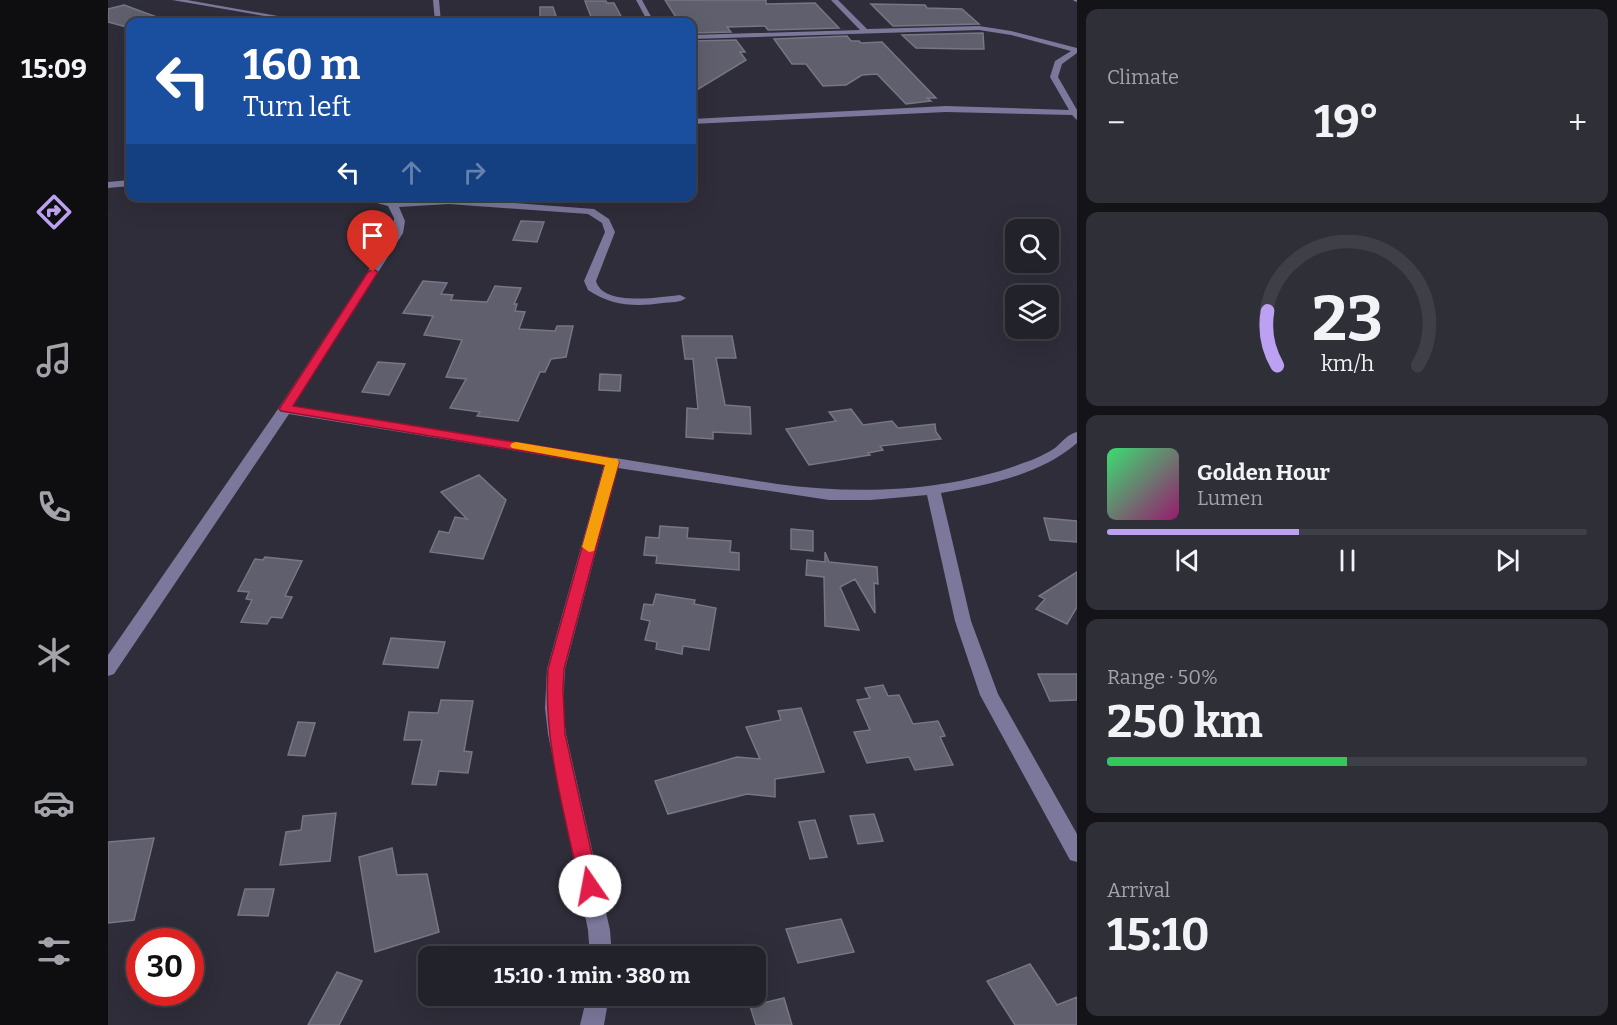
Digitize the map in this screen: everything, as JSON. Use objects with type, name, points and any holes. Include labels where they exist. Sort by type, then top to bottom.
[{"type":"street","points":[[175,0],[285,18]]},
{"type":"street","points":[[436,0],[438,18]]},
{"type":"street","points":[[639,0],[649,18]]},
{"type":"street","points":[[834,0],[865,31]]},
{"type":"street","points":[[696,37],[984,28],[1077,50]]},
{"type":"street","points":[[1076,115],[1054,77],[1058,63],[1077,50]]},
{"type":"street","points":[[696,122],[945,109],[1076,115]]},
{"type":"street","points":[[108,185],[126,183]]},
{"type":"street","points":[[379,201],[392,204],[428,201]]},
{"type":"street","points":[[478,201],[581,209],[598,214],[608,224],[610,232],[590,281],[591,288],[613,300],[627,302],[680,298]]},
{"type":"street","points":[[108,669],[285,409],[398,233],[401,225],[400,218],[392,204]]},
{"type":"street","points":[[285,409],[812,493],[876,495],[933,490],[995,477],[1056,454],[1077,436]]},
{"type":"street","points":[[600,946],[599,930],[556,734],[554,708],[556,669],[612,462]]},
{"type":"street","points":[[933,490],[963,621],[989,695],[1076,851]]},
{"type":"street","points":[[592,1025],[596,1006]]},
{"type":"building","points":[[665,0],[766,0],[766,4],[815,3],[839,28],[768,30],[765,26],[727,27],[731,32],[696,33],[696,18],[676,18]]},
{"type":"building","points":[[585,1],[614,3],[622,18],[591,18]]},
{"type":"building","points":[[871,4],[925,5],[927,8],[962,9],[979,24],[893,26]]},
{"type":"building","points":[[124,5],[160,18],[126,18],[126,27],[108,22],[108,9]]},
{"type":"building","points":[[540,7],[553,7],[557,18],[540,18]]},
{"type":"building","points":[[983,33],[984,49],[916,48],[902,35]]},
{"type":"building","points":[[847,36],[851,41],[861,43],[882,42],[936,98],[927,98],[931,101],[906,104],[877,74],[862,75],[846,85],[823,86],[806,64],[792,64],[774,39]]},
{"type":"building","points":[[736,40],[745,52],[740,52],[746,60],[696,91],[696,41]]},
{"type":"building","points":[[521,221],[544,222],[537,242],[513,240]]},
{"type":"building","points":[[423,281],[447,283],[441,294],[453,295],[451,300],[487,302],[495,286],[521,288],[514,304],[517,304],[515,311],[525,312],[519,329],[555,331],[557,326],[573,326],[566,357],[551,359],[545,372],[540,372],[518,421],[477,416],[480,412],[450,408],[466,379],[446,377],[462,340],[424,335],[433,316],[403,313]]},
{"type":"building","points":[[682,336],[732,336],[736,358],[716,358],[725,405],[750,407],[751,434],[713,432],[713,439],[686,437],[687,408],[698,409],[693,359],[685,359]]},
{"type":"building","points":[[378,362],[405,364],[389,395],[362,392]]},
{"type":"building","points":[[600,374],[621,375],[620,391],[599,390]]},
{"type":"building","points":[[851,409],[863,425],[892,421],[898,428],[935,424],[936,432],[941,439],[880,446],[883,450],[868,453],[870,455],[809,465],[786,429],[836,421],[829,412]]},
{"type":"building","points":[[479,475],[506,500],[483,559],[430,552],[439,531],[449,533],[455,517],[467,519],[441,492]]},
{"type":"building","points":[[1044,518],[1077,521],[1077,542],[1050,540]]},
{"type":"building","points":[[660,526],[688,528],[687,538],[731,541],[730,552],[739,553],[739,570],[656,563],[657,556],[644,555],[646,537],[659,538]]},
{"type":"building","points":[[791,529],[813,531],[813,551],[791,549]]},
{"type":"building","points":[[825,552],[829,562],[877,567],[878,584],[874,583],[875,613],[855,579],[840,587],[859,630],[825,626],[824,577],[806,575],[807,560],[825,562]]},
{"type":"building","points":[[265,557],[302,561],[285,596],[292,597],[282,618],[271,617],[267,624],[241,622],[252,600],[246,599],[249,592],[238,591],[255,559],[263,560]]},
{"type":"building","points":[[1077,572],[1077,607],[1067,624],[1036,609],[1045,599],[1039,596]]},
{"type":"building","points":[[656,594],[695,600],[694,604],[716,608],[709,650],[683,646],[682,654],[656,649],[657,642],[645,640],[650,621],[641,619],[644,604],[653,605]]},
{"type":"building","points":[[391,638],[445,642],[438,668],[383,664]]},
{"type":"building","points":[[1038,674],[1077,674],[1077,700],[1050,701]]},
{"type":"building","points":[[883,685],[888,696],[899,695],[913,724],[938,721],[945,736],[940,737],[953,765],[915,770],[909,757],[867,763],[854,732],[870,730],[857,700],[870,698],[865,688]]},
{"type":"building","points":[[441,700],[473,701],[464,751],[472,752],[468,773],[439,771],[436,785],[412,784],[422,740],[404,740],[409,712],[438,713]]},
{"type":"building","points":[[801,708],[824,772],[775,779],[775,797],[747,794],[668,814],[655,781],[737,757],[760,759],[746,727],[781,720],[778,711]]},
{"type":"building","points":[[298,722],[315,723],[305,756],[288,755]]},
{"type":"building","points":[[336,813],[330,861],[280,865],[286,832],[301,830],[303,816]]},
{"type":"building","points":[[874,814],[883,841],[858,844],[850,816]]},
{"type":"building","points":[[815,820],[827,857],[810,859],[799,822]]},
{"type":"building","points":[[154,838],[134,920],[108,923],[108,842]]},
{"type":"building","points":[[392,848],[397,875],[427,874],[439,932],[375,952],[359,857]]},
{"type":"building","points":[[245,889],[274,889],[268,916],[238,915]]},
{"type":"building","points":[[841,919],[854,952],[798,963],[786,929]]},
{"type":"building","points":[[1030,964],[1057,1005],[1077,997],[1077,1025],[1015,1025],[987,981]]},
{"type":"building","points":[[337,972],[362,981],[339,1025],[308,1025]]},
{"type":"building","points":[[784,998],[792,1025],[756,1025],[750,1006],[766,1006],[766,1002]]},
{"type":"slow traffic","points":[[516,446],[612,462],[589,547]]},
{"type":"route","points":[[373,272],[285,409],[612,462],[556,669],[554,708],[556,734],[590,886]]}]
